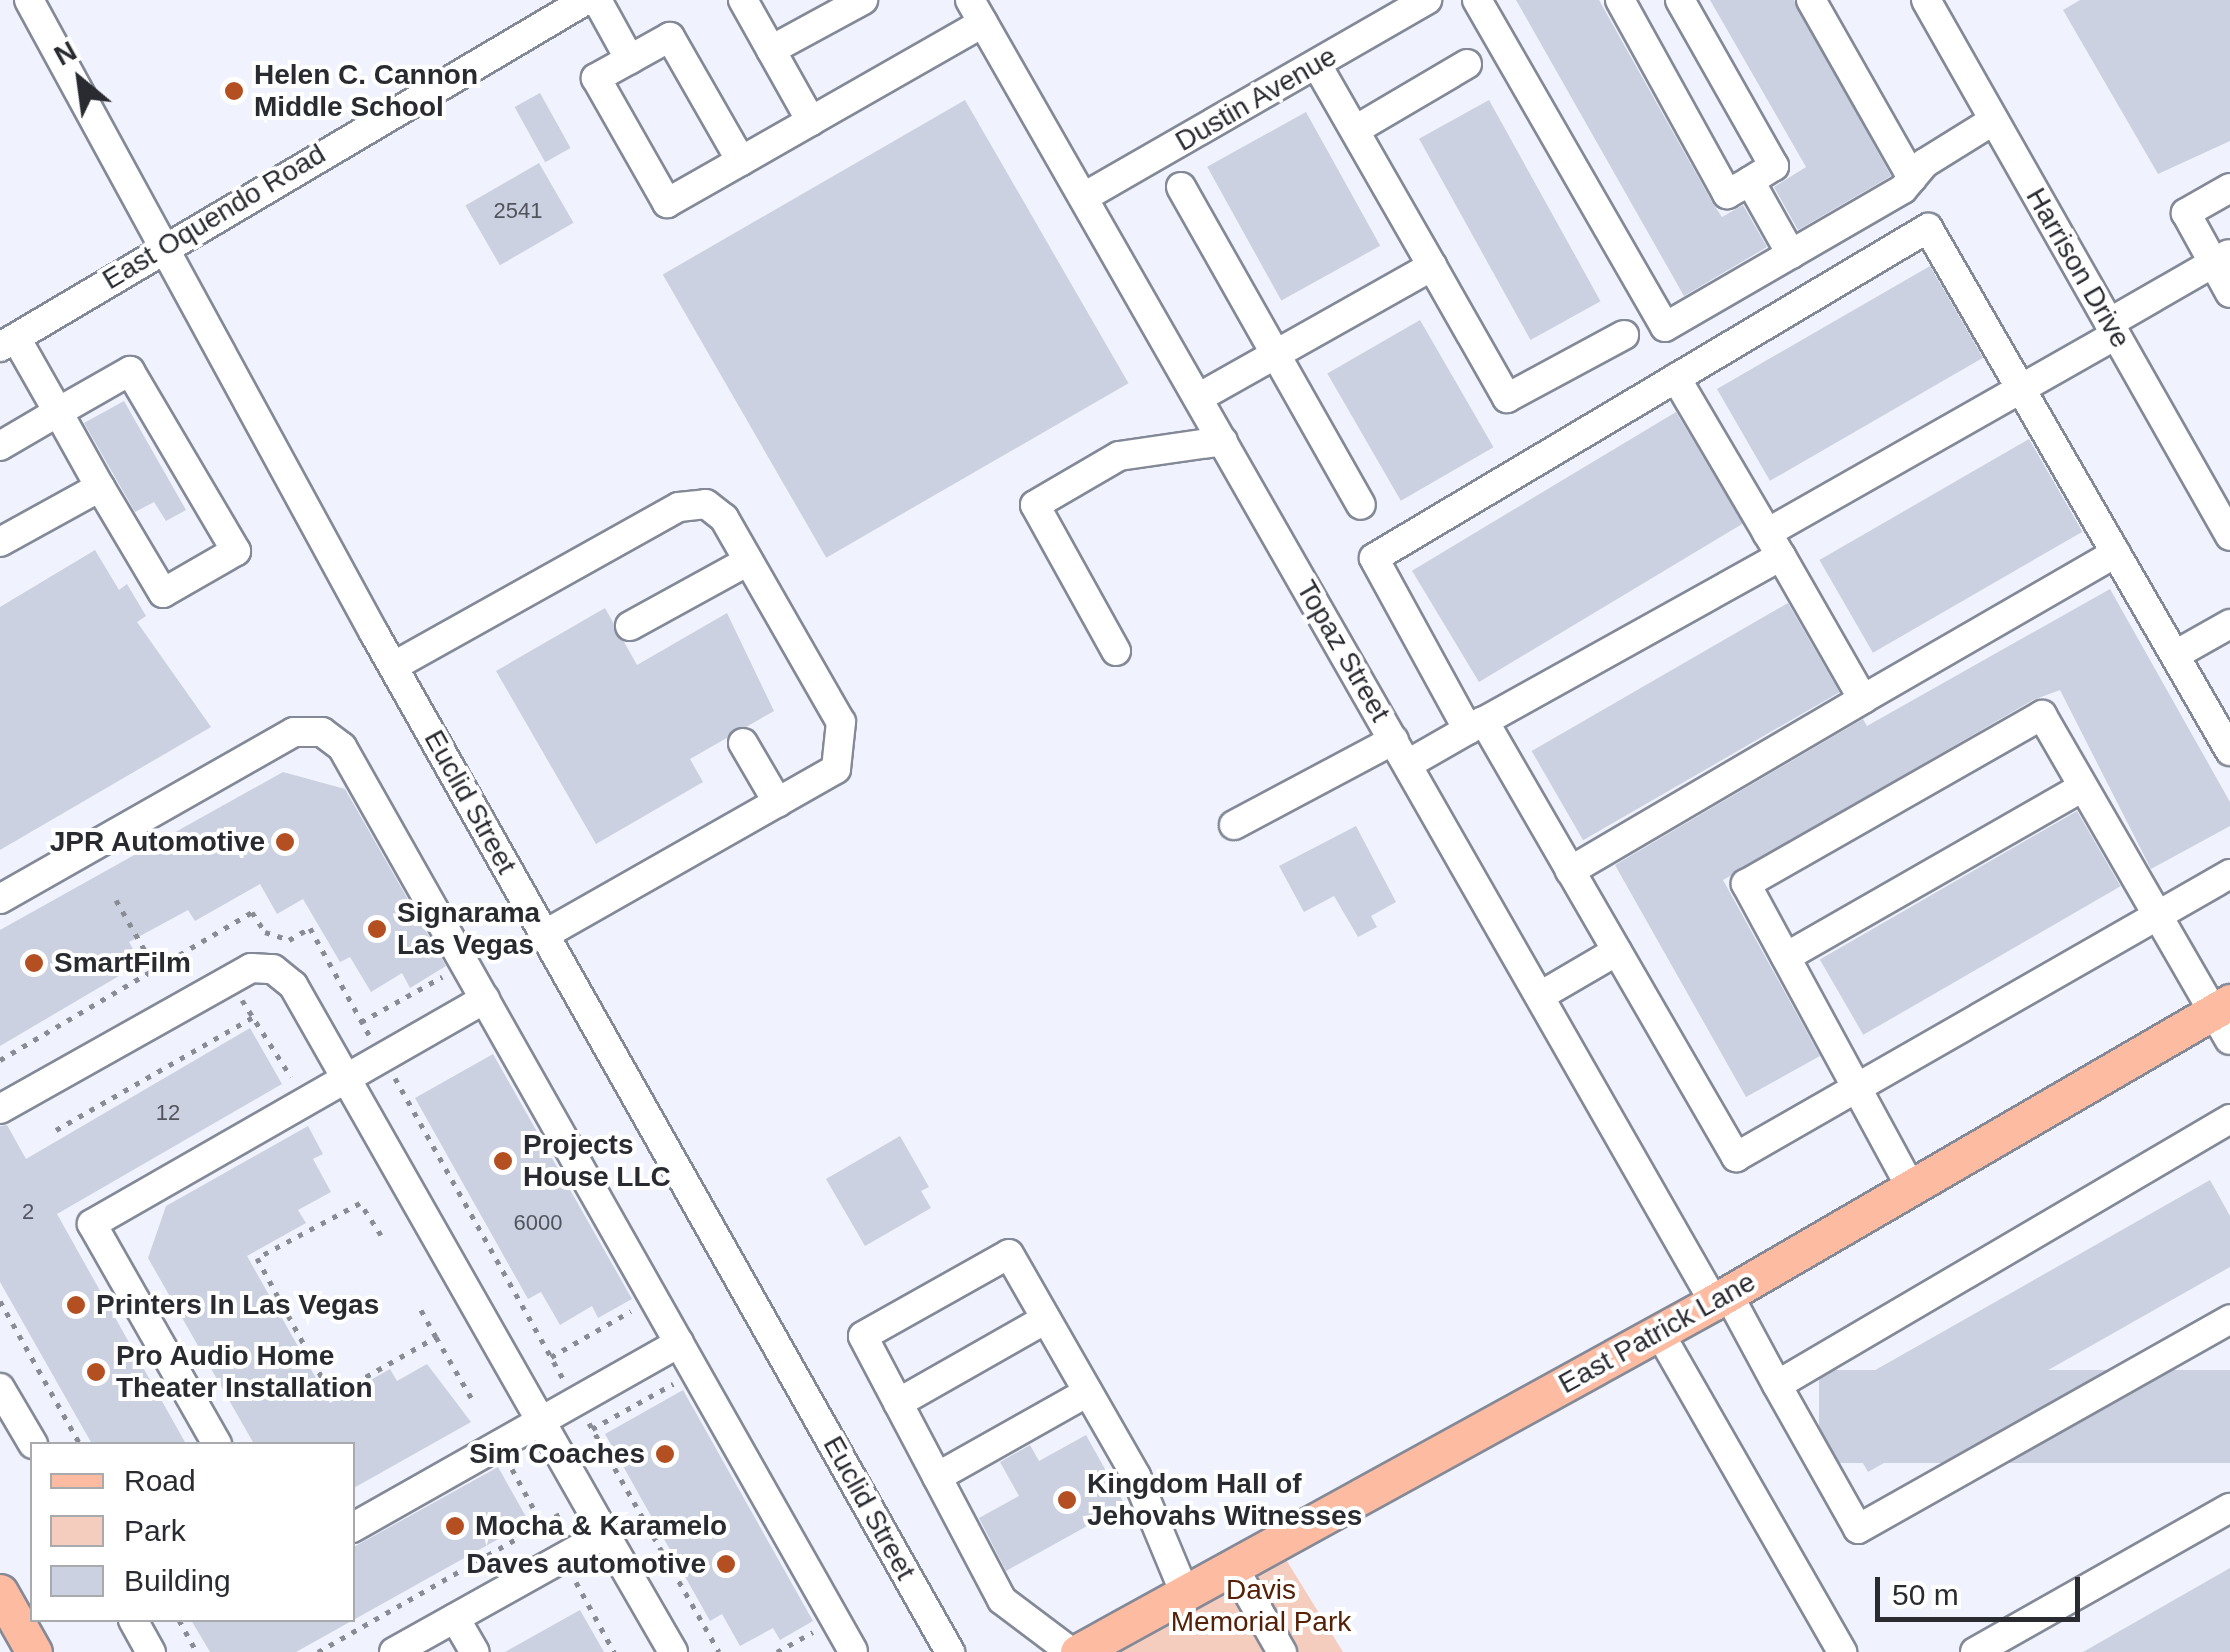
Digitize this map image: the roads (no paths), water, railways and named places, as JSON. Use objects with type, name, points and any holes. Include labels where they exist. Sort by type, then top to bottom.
[{"type":"main road","name":"East Patrick Lane","points":[[1074,1652],[1234,1568],[1721,1298],[1910,1186],[2225,1018]]},
{"type":"main road","points":[[0,1592],[34,1652]]},
{"type":"street","name":"Euclid Street","points":[[29,0],[394,666],[950,1652]]},
{"type":"street","name":"East Oquendo Road","points":[[8,343],[162,245],[586,0]]},
{"type":"street","points":[[597,0],[630,60]]},
{"type":"street","points":[[742,0],[811,121]]},
{"type":"street","points":[[771,50],[862,0]]},
{"type":"street","name":"Dustin Avenue","points":[[1084,197],[1427,0]]},
{"type":"street","points":[[1477,0],[1665,327],[1912,178],[1994,120]]},
{"type":"street","points":[[1620,0],[1726,194],[1774,166],[1680,0]]},
{"type":"street","points":[[1811,0],[1912,178]]},
{"type":"street","name":"Harrison Drive","points":[[1926,0],[2228,527]]},
{"type":"street","points":[[741,161],[670,37],[596,78],[667,203],[741,161],[811,121],[977,11]]},
{"type":"street","name":"Topaz Street","points":[[977,11],[1540,996],[1776,1385],[1858,1530],[2230,1319]]},
{"type":"street","points":[[1354,130],[1467,64]]},
{"type":"street","points":[[1318,65],[1507,398],[1624,335]]},
{"type":"street","points":[[1750,181],[1791,254]]},
{"type":"street","points":[[1181,187],[1361,505]]},
{"type":"street","points":[[2230,188],[2186,213],[2222,258],[2230,293]]},
{"type":"street","points":[[2230,751],[1928,228],[1374,558],[1570,870],[1736,1158],[2230,874]]},
{"type":"street","points":[[1234,825],[1400,752],[1476,725],[2022,390],[2222,258]]},
{"type":"street","points":[[1198,398],[1432,266]]},
{"type":"street","points":[[0,446],[58,412],[130,371],[236,551],[163,593],[58,412],[8,343]]},
{"type":"street","points":[[1676,378],[1862,699]]},
{"type":"street","points":[[1116,651],[1035,505],[1118,456],[1223,440]]},
{"type":"street","points":[[0,542],[100,487]]},
{"type":"street","points":[[394,666],[679,506],[706,504],[724,518],[841,722],[836,769],[544,934]]},
{"type":"street","points":[[1570,870],[2116,552]]},
{"type":"street","points":[[630,626],[748,561]]},
{"type":"street","points":[[2175,655],[2230,624]]},
{"type":"street","points":[[1910,1186],[1746,884],[2042,716],[2158,915],[2225,1018]]},
{"type":"street","points":[[0,899],[294,732],[322,732],[342,747],[852,1652]]},
{"type":"street","points":[[743,744],[778,803]]},
{"type":"street","points":[[1786,957],[2083,786]]},
{"type":"street","points":[[1540,996],[1617,951]]},
{"type":"street","points":[[0,1109],[251,968],[283,977],[345,1077],[672,1652]]},
{"type":"street","points":[[215,1442],[92,1224],[485,999]]},
{"type":"street","points":[[1776,1385],[2230,1120]]},
{"type":"street","points":[[1074,1652],[1002,1600],[862,1336],[1009,1254],[1136,1476],[1185,1594]]},
{"type":"street","points":[[898,1403],[1046,1320]]},
{"type":"street","points":[[1659,1332],[1842,1652]]},
{"type":"street","points":[[355,1526],[679,1343]]},
{"type":"street","points":[[0,1388],[31,1442]]},
{"type":"street","points":[[936,1476],[1088,1392]]},
{"type":"street","points":[[1975,1652],[2230,1508]]},
{"type":"street","points":[[394,1652],[605,1534]]},
{"type":"street","points":[[1234,1568],[1282,1652]]},
{"type":"street","points":[[456,1618],[475,1652]]},
{"type":"street","points":[[134,1622],[151,1652]]},
{"type":"place","name":"Helen C. Cannon Middle School","points":[[234,91]]},
{"type":"place","name":"JPR Automotive","points":[[285,842]]},
{"type":"place","name":"Signarama Las Vegas","points":[[377,929]]},
{"type":"place","name":"SmartFilm","points":[[34,963]]},
{"type":"place","name":"Projects House LLC","points":[[503,1161]]},
{"type":"place","name":"Printers In Las Vegas","points":[[76,1305]]},
{"type":"place","name":"Pro Audio Home Theater Installation","points":[[96,1372]]},
{"type":"place","name":"Sim Coaches","points":[[665,1454]]},
{"type":"place","name":"Kingdom Hall of Jehovahs Witnesses","points":[[1067,1500]]},
{"type":"place","name":"Mocha & Karamelo","points":[[455,1526]]},
{"type":"place","name":"Daves automotive","points":[[726,1564]]},
{"type":"park label","name":"Davis Memorial Park","points":[[1261,1606]]}]
